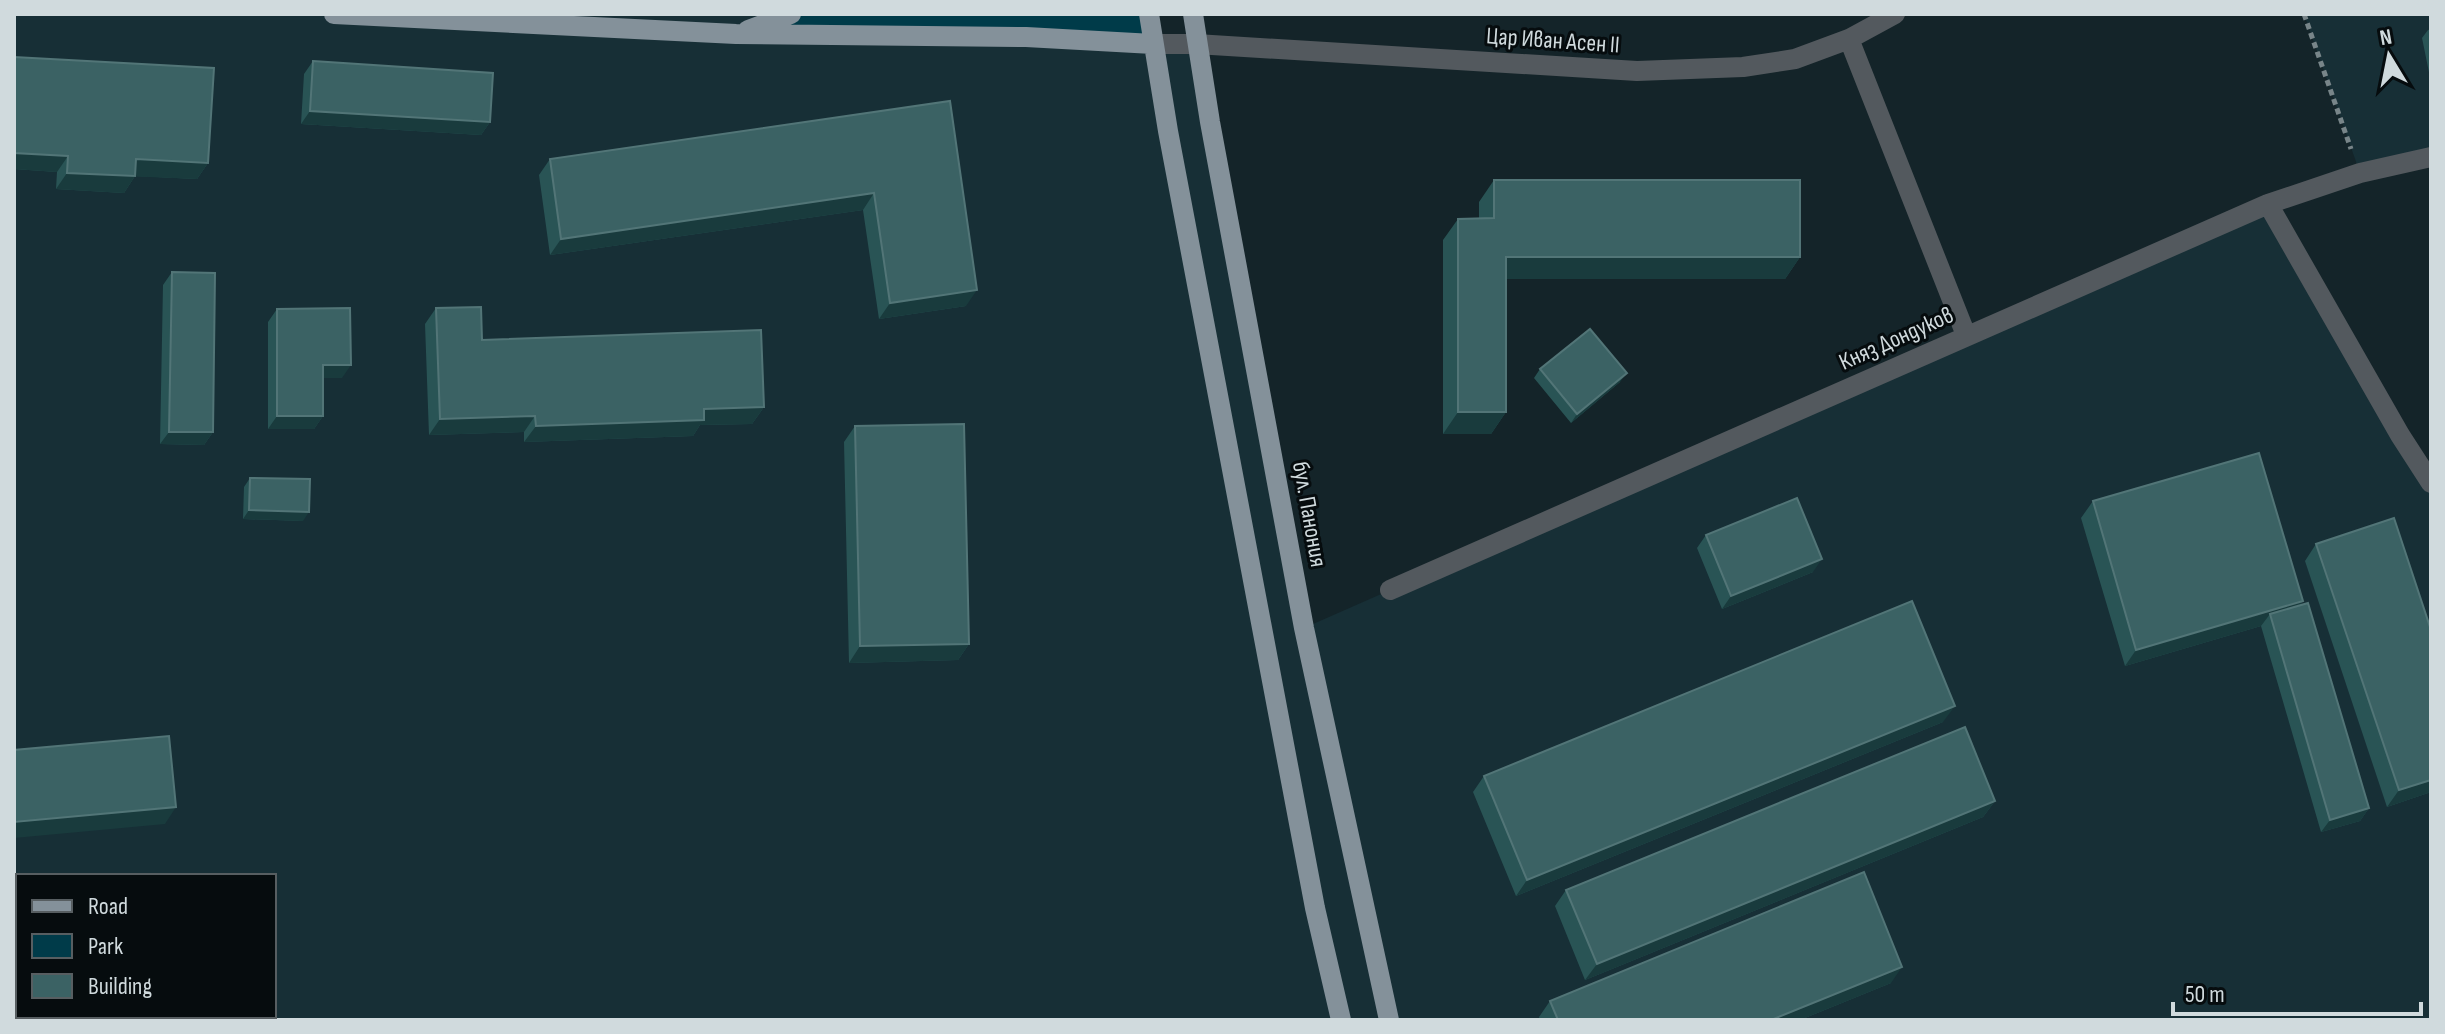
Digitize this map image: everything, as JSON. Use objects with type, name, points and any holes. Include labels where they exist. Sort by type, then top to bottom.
[{"type":"main road","name":"Цар Иван Асен II","points":[[334,14],[736,34],[1026,37],[1153,44]]},
{"type":"main road","points":[[736,34],[791,14]]},
{"type":"main road","points":[[1149,14],[1168,131],[1312,893],[1341,1020]]},
{"type":"main road","name":"бул. Панония","points":[[1193,14],[1210,122],[1304,628],[1389,1020]]},
{"type":"street","name":"Цар Иван Асен II","points":[[1153,44],[1637,71],[1743,67],[1795,59],[1849,39],[1895,14]]},
{"type":"street","points":[[1849,39],[1966,335]]},
{"type":"street","name":"Княз Дондуков","points":[[1390,590],[2268,204],[2360,173],[2431,157]]},
{"type":"street","points":[[2268,204],[2400,435],[2431,483]]},
{"type":"path","points":[[2304,14],[2360,173]]},
{"type":"shaded area","points":[[14,14],[791,14],[1196,44],[1304,628],[2268,204],[2431,483],[2431,1020],[14,1020]]},
{"type":"shaded area","points":[[2304,14],[2431,14],[2431,157],[2360,173]]},
{"type":"green space","points":[[791,14],[1149,14],[1153,44],[736,34]]},
{"type":"building","points":[[14,57],[214,68],[208,163],[136,159],[135,176],[67,173],[68,156],[14,153]]},
{"type":"building","points":[[313,61],[493,73],[490,122],[310,111]]},
{"type":"building","points":[[950,101],[977,290],[890,303],[874,193],[561,239],[550,159]]},
{"type":"building","points":[[1494,180],[1800,180],[1800,257],[1506,257],[1506,412],[1458,412],[1458,219],[1494,218]]},
{"type":"building","points":[[172,272],[215,273],[213,432],[169,432]]},
{"type":"building","points":[[481,307],[482,340],[761,330],[764,407],[704,409],[704,420],[536,426],[535,416],[440,419],[436,308]]},
{"type":"building","points":[[350,308],[351,365],[323,365],[323,416],[277,416],[277,309]]},
{"type":"building","points":[[1590,329],[1627,373],[1577,414],[1540,369]]},
{"type":"building","points":[[964,424],[969,644],[860,646],[855,426]]},
{"type":"building","points":[[2259,453],[2303,601],[2136,650],[2093,501]]},
{"type":"building","points":[[250,478],[310,479],[309,512],[249,510]]},
{"type":"building","points":[[1797,498],[1822,559],[1731,596],[1706,535]]},
{"type":"building","points":[[2394,518],[2431,630],[2431,780],[2399,790],[2316,544]]},
{"type":"building","points":[[1912,601],[1955,706],[1527,880],[1484,776]]},
{"type":"building","points":[[2308,603],[2369,808],[2330,820],[2270,614]]},
{"type":"building","points":[[1965,727],[1995,801],[1597,964],[1566,890]]},
{"type":"building","points":[[169,736],[176,807],[14,822],[14,750]]},
{"type":"building","points":[[1864,872],[1902,967],[1771,1020],[1558,1020],[1550,1001]]}]
